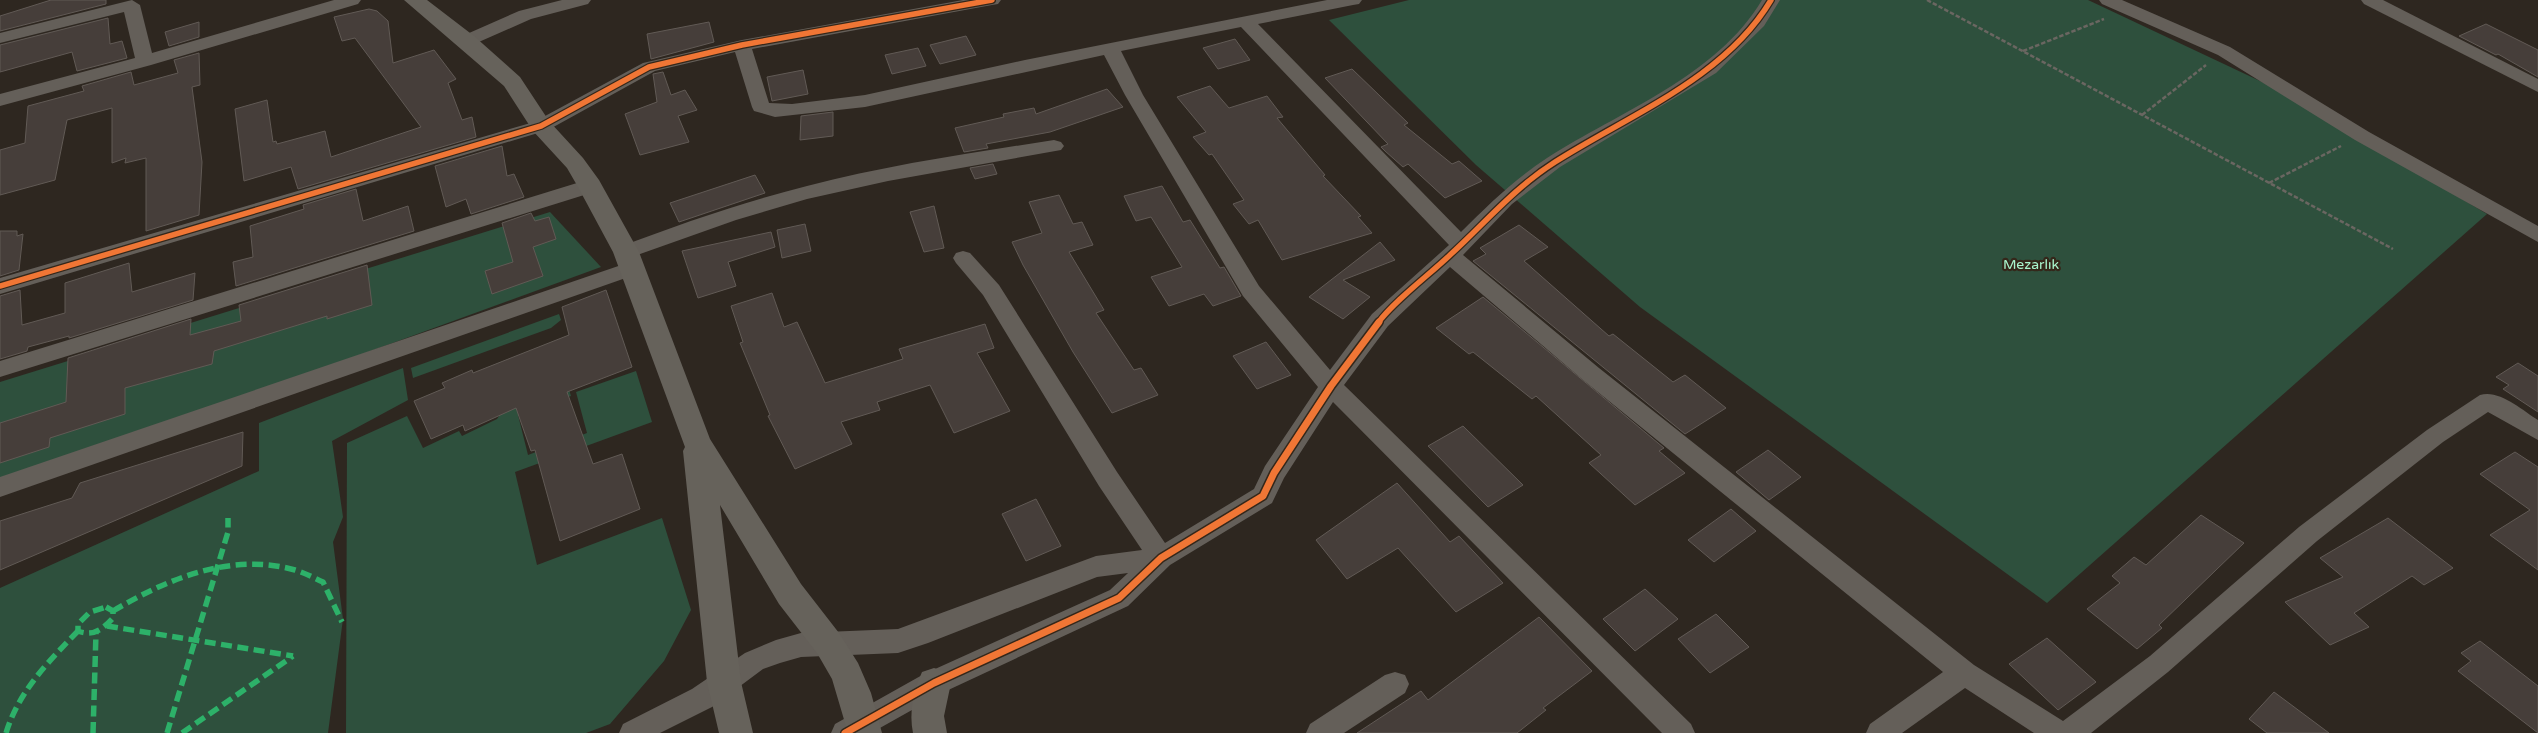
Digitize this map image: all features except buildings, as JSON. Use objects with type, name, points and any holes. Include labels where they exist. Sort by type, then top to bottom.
[{"type":"main road","points":[[414,0],[466,41],[512,82],[541,126],[575,163],[590,186],[629,260],[697,442],[790,594],[828,644],[846,673],[854,693],[857,730]]},
{"type":"main road","points":[[697,442],[719,622],[724,682],[736,733]]},
{"type":"main road","points":[[930,733],[927,716],[934,683]]},
{"type":"street","points":[[0,100],[145,61],[352,0]]},
{"type":"street","points":[[466,41],[525,15],[582,0]]},
{"type":"street","points":[[742,45],[761,107],[775,111],[864,101],[1110,48],[1353,0]]},
{"type":"street","points":[[857,730],[934,683],[1119,598],[1161,558],[1263,496],[1274,473],[1331,386],[1380,320],[1456,251],[1505,199],[1553,163],[1710,69],[1758,22],[1771,0]]},
{"type":"street","points":[[2108,0],[2224,51],[2362,136],[2538,236]]},
{"type":"street","points":[[2370,0],[2538,86]]},
{"type":"street","points":[[0,286],[541,126],[650,67],[742,45],[984,1]]},
{"type":"street","points":[[0,38],[131,5],[145,61]]},
{"type":"street","points":[[1247,22],[1456,251],[1591,374],[1964,674],[2058,733]]},
{"type":"street","points":[[1110,48],[1134,95],[1251,291],[1331,386],[1681,733]]},
{"type":"street","points":[[0,487],[629,260],[711,220],[832,186],[938,165],[1054,146]]},
{"type":"street","points":[[0,369],[590,186]]},
{"type":"street","points":[[963,258],[992,290],[1108,480],[1161,558]]},
{"type":"street","points":[[2069,733],[2159,664],[2308,534],[2435,436],[2488,401],[2538,431]]},
{"type":"street","points":[[633,733],[702,698],[754,661],[776,652],[801,645],[898,641],[919,635],[1096,567],[1161,558]]},
{"type":"street","points":[[1880,733],[1964,674]]},
{"type":"street","points":[[1320,733],[1395,684]]},
{"type":"path","points":[[1926,0],[2393,249]]},
{"type":"path","points":[[2023,51],[2130,9]]},
{"type":"path","points":[[2142,115],[2224,51]]},
{"type":"path","points":[[2269,184],[2362,136]]},
{"type":"green space","name":"Mezarlık","points":[[1409,0],[2088,0],[2277,89],[2487,214],[2047,603],[1640,307],[1476,165],[1329,20]]},
{"type":"green space","points":[[550,212],[601,267],[121,442],[0,481],[0,382]]},
{"type":"green space","points":[[559,314],[561,320],[551,328],[413,378],[411,368]]},
{"type":"green space","points":[[403,368],[408,400],[332,441],[343,517],[333,542],[343,619],[328,733],[0,733],[0,588],[259,471],[259,423]]},
{"type":"green space","points":[[636,371],[652,422],[515,472],[537,565],[662,518],[691,610],[664,661],[610,724],[586,733],[346,733],[347,443],[407,416],[423,448],[459,431],[462,436],[497,419],[508,403],[564,373],[571,396],[518,415],[528,455],[587,433],[576,392]]},
{"type":"marked path","points":[[167,733],[228,532],[228,518]]},
{"type":"marked path","points":[[113,611],[154,588],[198,572],[221,567],[267,565],[295,570],[323,582],[342,622]]},
{"type":"marked path","points":[[106,607],[113,611],[113,618],[106,626],[98,632],[89,634],[78,631],[78,624],[87,615],[97,609],[106,607]]},
{"type":"marked path","points":[[107,626],[293,656]]},
{"type":"marked path","points":[[6,733],[17,704],[25,691],[45,666],[78,631]]},
{"type":"marked path","points":[[93,733],[96,633]]},
{"type":"marked path","points":[[182,733],[293,656]]},
{"type":"cycle path","points":[[0,286],[541,126],[649,67],[742,45],[992,0]]},
{"type":"cycle path","points":[[845,733],[934,683],[1119,598],[1161,558],[1263,496],[1274,473],[1331,386],[1380,320],[1461,245],[1505,199],[1553,163],[1710,69],[1758,22],[1771,0]]}]
